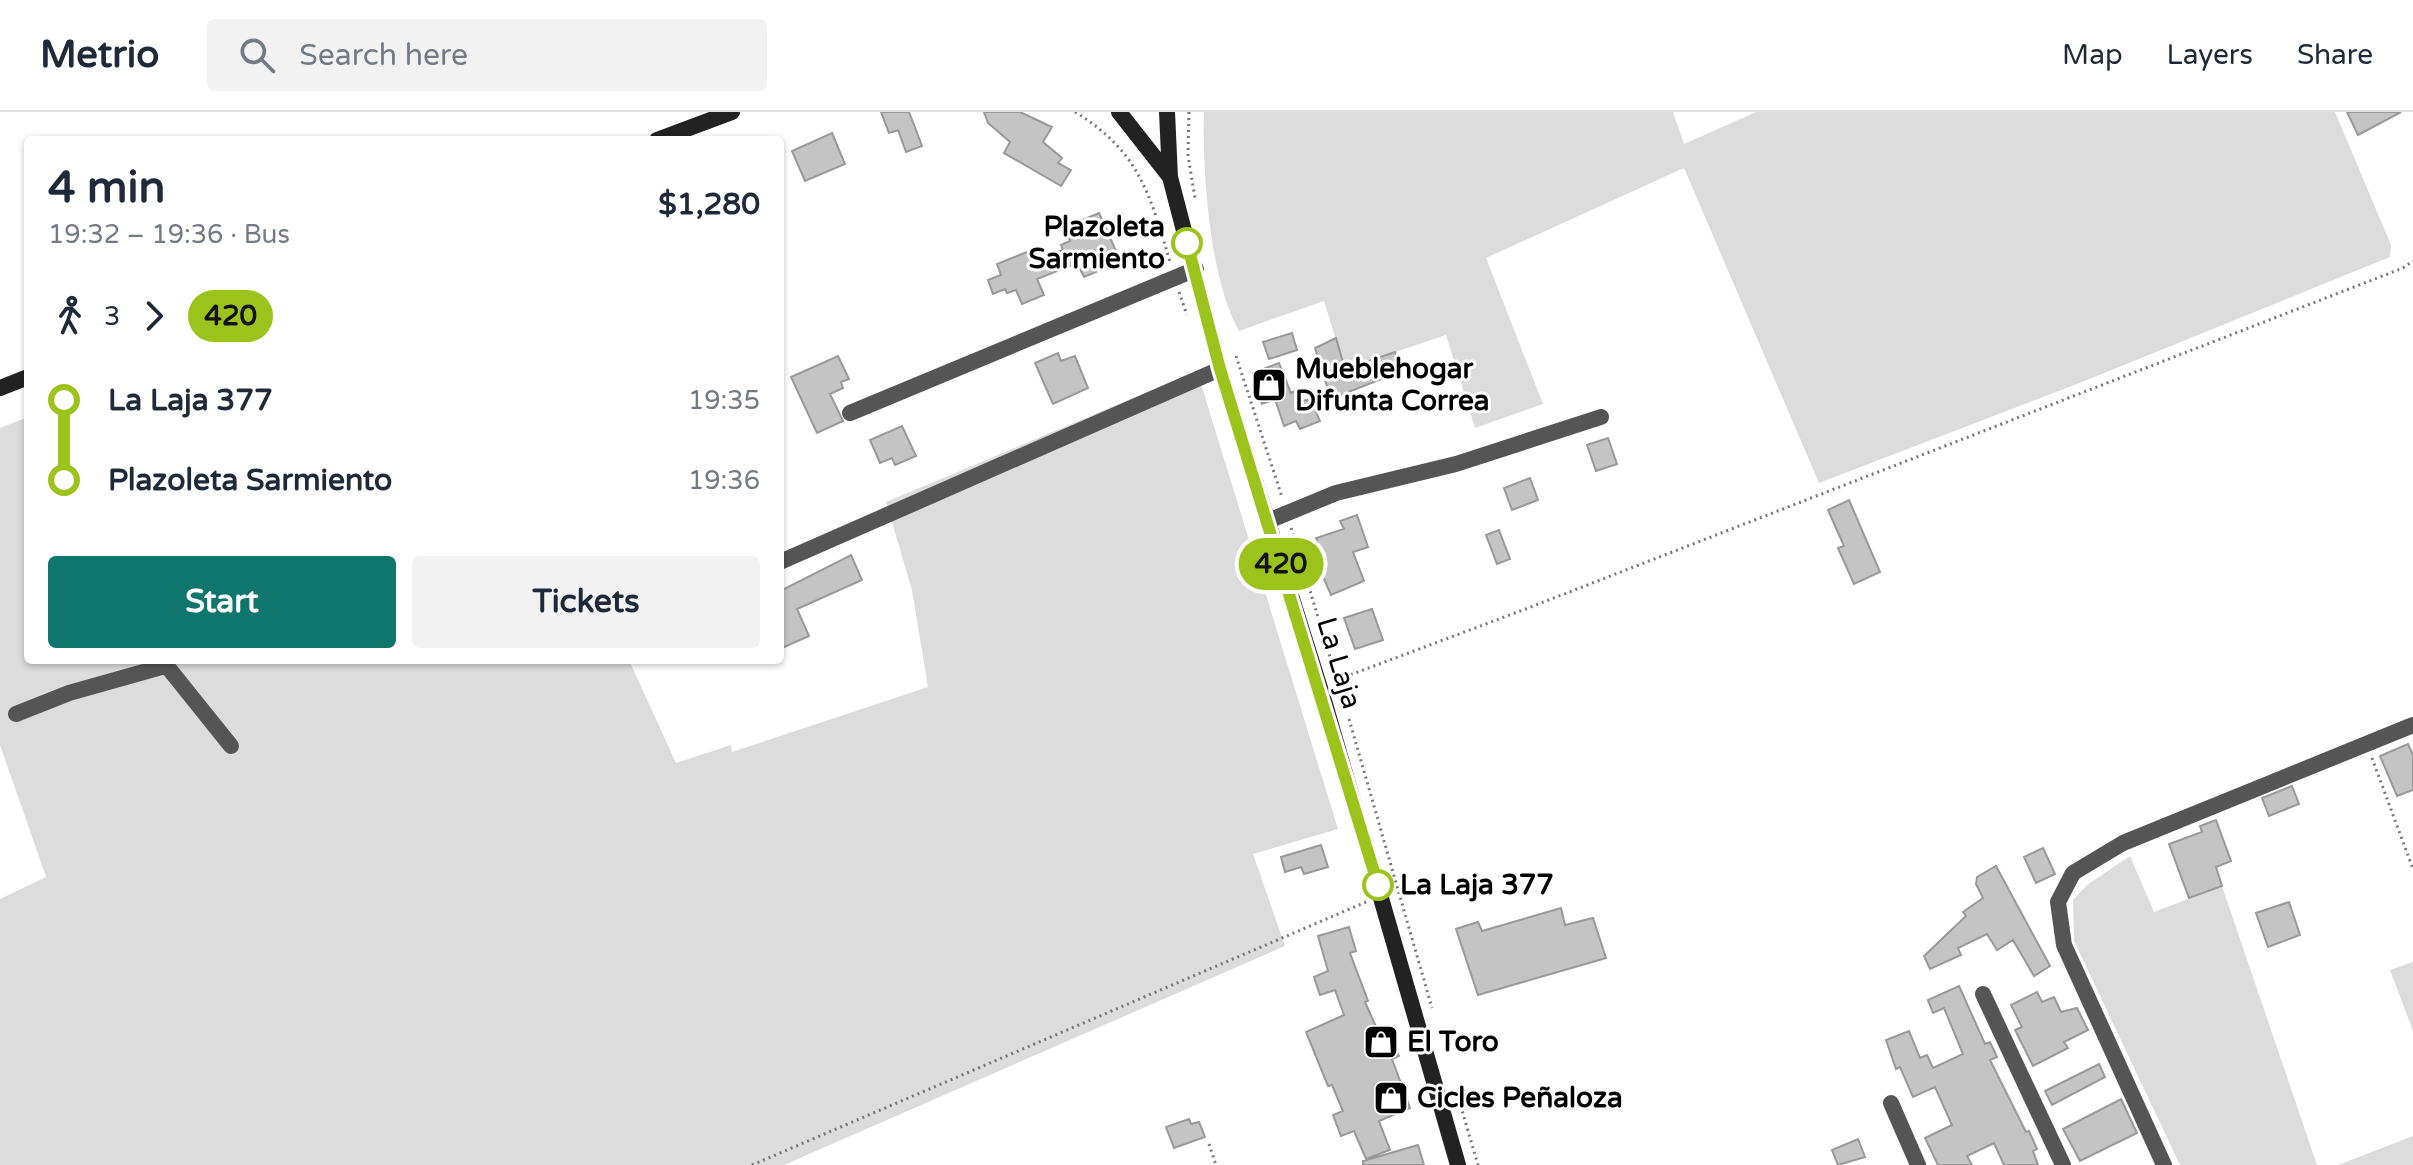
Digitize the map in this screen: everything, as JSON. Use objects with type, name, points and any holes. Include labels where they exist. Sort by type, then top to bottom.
[{"type":"main road","points":[[668,136],[732,112]]},
{"type":"main road","name":"La Laja","points":[[1119,112],[1170,177]]},
{"type":"main road","name":"La Laja","points":[[1167,112],[1170,177],[1220,369],[1319,686],[1458,1165]]},
{"type":"main road","points":[[0,388],[24,379]]},
{"type":"street","points":[[850,413],[1196,269]]},
{"type":"street","points":[[784,560],[1220,369]]},
{"type":"street","points":[[1268,521],[1336,493],[1456,464],[1601,417]]},
{"type":"street","points":[[16,714],[69,693],[161,664]]},
{"type":"street","points":[[165,664],[231,746]]},
{"type":"street","points":[[2164,1165],[2064,945],[2058,902],[2073,873],[2123,843],[2413,725]]},
{"type":"street","points":[[1983,994],[2063,1165]]},
{"type":"street","points":[[1891,1103],[1918,1165]]},
{"type":"path","points":[[1319,686],[1538,605],[2403,268],[2413,261]]},
{"type":"path","points":[[2367,743],[2413,869]]},
{"type":"path","points":[[752,1165],[1366,902],[1382,899]]},
{"type":"path","points":[[1209,1144],[1216,1165]]},
{"type":"shaded area","points":[[1204,112],[1673,112],[1684,144],[1756,112],[2335,112],[2391,245],[2390,257],[2082,382],[1819,483],[1684,168],[1486,258],[1543,404],[1475,428],[1446,335],[1345,369],[1324,301],[1239,331],[1221,284],[1210,224]]},
{"type":"shaded area","points":[[1197,371],[1338,829],[1253,854],[1285,946],[784,1165],[0,1165],[0,899],[46,877],[0,745],[0,428],[24,419],[24,664],[631,664],[676,763],[731,745],[732,752],[928,687],[912,590],[886,502]]},
{"type":"shaded area","points":[[2130,856],[2154,912],[2222,886],[2317,1165],[2180,1165],[2074,941],[2073,900],[2087,885]]},
{"type":"shaded area","points":[[2413,962],[2413,1031],[2390,970]]},
{"type":"shaded area","points":[[2413,1136],[2413,1165],[2338,1165]]},
{"type":"building","points":[[881,112],[909,112],[922,146],[906,152],[898,130],[889,133]]},
{"type":"building","points":[[984,112],[1020,112],[1052,127],[1043,142],[1062,158],[1058,163],[1071,170],[1061,186],[1004,153],[1010,142],[988,123]]},
{"type":"building","points":[[2347,112],[2401,112],[2358,135]]},
{"type":"building","points":[[832,133],[845,164],[805,181],[792,151]]},
{"type":"building","points":[[1099,213],[1116,251],[1092,261],[1096,272],[1084,277],[1077,263],[1037,279],[1044,295],[1022,304],[1016,290],[1007,293],[1005,289],[993,294],[988,280],[1001,275],[997,264],[1032,250],[1036,261],[1063,250],[1061,245],[1070,241],[1065,227]]},
{"type":"building","points":[[1292,333],[1297,350],[1269,359],[1263,342]]},
{"type":"building","points":[[1336,338],[1345,369],[1395,352],[1402,371],[1331,399],[1315,348]]},
{"type":"building","points":[[1058,353],[1061,361],[1075,356],[1088,388],[1053,404],[1035,363]]},
{"type":"building","points":[[838,356],[849,379],[841,382],[843,388],[830,394],[843,421],[817,433],[791,377]]},
{"type":"building","points":[[1279,363],[1291,393],[1297,390],[1301,401],[1318,398],[1323,410],[1316,412],[1320,421],[1300,429],[1296,421],[1284,426],[1275,399],[1262,404],[1253,373]]},
{"type":"building","points":[[902,426],[916,456],[895,465],[892,458],[880,463],[870,440]]},
{"type":"building","points":[[1608,438],[1617,464],[1596,471],[1587,445]]},
{"type":"building","points":[[1530,478],[1538,500],[1512,510],[1504,488]]},
{"type":"building","points":[[1849,500],[1880,572],[1854,584],[1838,548],[1844,546],[1828,510]]},
{"type":"building","points":[[1357,515],[1368,547],[1353,552],[1364,581],[1331,595],[1318,565],[1311,568],[1303,548],[1318,543],[1316,538],[1344,529],[1340,521]]},
{"type":"building","points":[[1499,530],[1510,559],[1497,564],[1486,535]]},
{"type":"building","points":[[851,555],[862,580],[797,609],[809,636],[784,647],[784,589]]},
{"type":"building","points":[[1372,609],[1383,640],[1355,649],[1344,618]]},
{"type":"building","points":[[2408,744],[2413,755],[2413,790],[2397,796],[2380,756]]},
{"type":"building","points":[[2292,786],[2299,804],[2269,816],[2262,798]]},
{"type":"building","points":[[2216,820],[2231,861],[2216,867],[2222,886],[2189,898],[2169,844],[2202,832],[2200,826]]},
{"type":"building","points":[[1321,845],[1328,867],[1304,874],[1301,867],[1285,872],[1281,857]]},
{"type":"building","points":[[2043,848],[2055,874],[2036,883],[2024,857]]},
{"type":"building","points":[[1996,866],[2050,966],[2034,976],[2013,940],[1997,950],[1987,934],[1958,948],[1961,955],[1930,969],[1924,956],[1966,916],[1963,912],[1983,898],[1976,884],[1977,877]]},
{"type":"building","points":[[2289,902],[2300,935],[2268,947],[2256,913]]},
{"type":"building","points":[[1561,908],[1565,925],[1593,918],[1606,958],[1478,995],[1456,929],[1478,922],[1482,931]]},
{"type":"building","points":[[1349,927],[1356,951],[1350,953],[1368,1001],[1365,1002],[1378,1031],[1382,1029],[1388,1045],[1393,1043],[1399,1056],[1392,1059],[1410,1108],[1379,1121],[1390,1150],[1366,1159],[1354,1131],[1341,1136],[1333,1115],[1343,1111],[1332,1085],[1328,1086],[1306,1032],[1344,1015],[1335,990],[1320,995],[1314,977],[1328,971],[1318,936]]},
{"type":"building","points":[[1959,986],[1985,1044],[1990,1042],[1997,1057],[1990,1060],[2026,1132],[2029,1131],[2037,1149],[2033,1151],[2038,1165],[2004,1165],[1994,1143],[1967,1156],[1972,1165],[1938,1165],[1925,1138],[1952,1125],[1935,1087],[1913,1097],[1900,1067],[1896,1069],[1886,1040],[1909,1031],[1920,1058],[1927,1055],[1933,1068],[1963,1054],[1944,1008],[1933,1013],[1928,1000]]},
{"type":"building","points":[[2037,992],[2042,1002],[2054,997],[2061,1012],[2077,1008],[2088,1030],[2064,1042],[2068,1048],[2033,1066],[2015,1030],[2022,1027],[2011,1005]]},
{"type":"building","points":[[2099,1064],[2105,1077],[2052,1105],[2045,1091]]},
{"type":"building","points":[[2121,1099],[2137,1133],[2080,1161],[2063,1129]]},
{"type":"building","points":[[1189,1119],[1191,1124],[1199,1122],[1205,1137],[1174,1148],[1166,1127]]},
{"type":"building","points":[[1858,1139],[1865,1157],[1838,1165],[1832,1150]]},
{"type":"building","points":[[1418,1145],[1424,1165],[1363,1165],[1363,1161]]},
{"type":"bus line","name":"420","points":[[1187,243],[1220,369],[1378,885]]},
{"type":"place","name":"Plazoleta Sarmiento","points":[[1187,243]]},
{"type":"place","name":"Mueblehogar Difunta Correa","points":[[1269,385]]},
{"type":"place","name":"La Laja 377","points":[[1378,885]]},
{"type":"place","name":"El Toro","points":[[1381,1042]]},
{"type":"place","name":"Cicles Peñaloza","points":[[1391,1098]]}]
